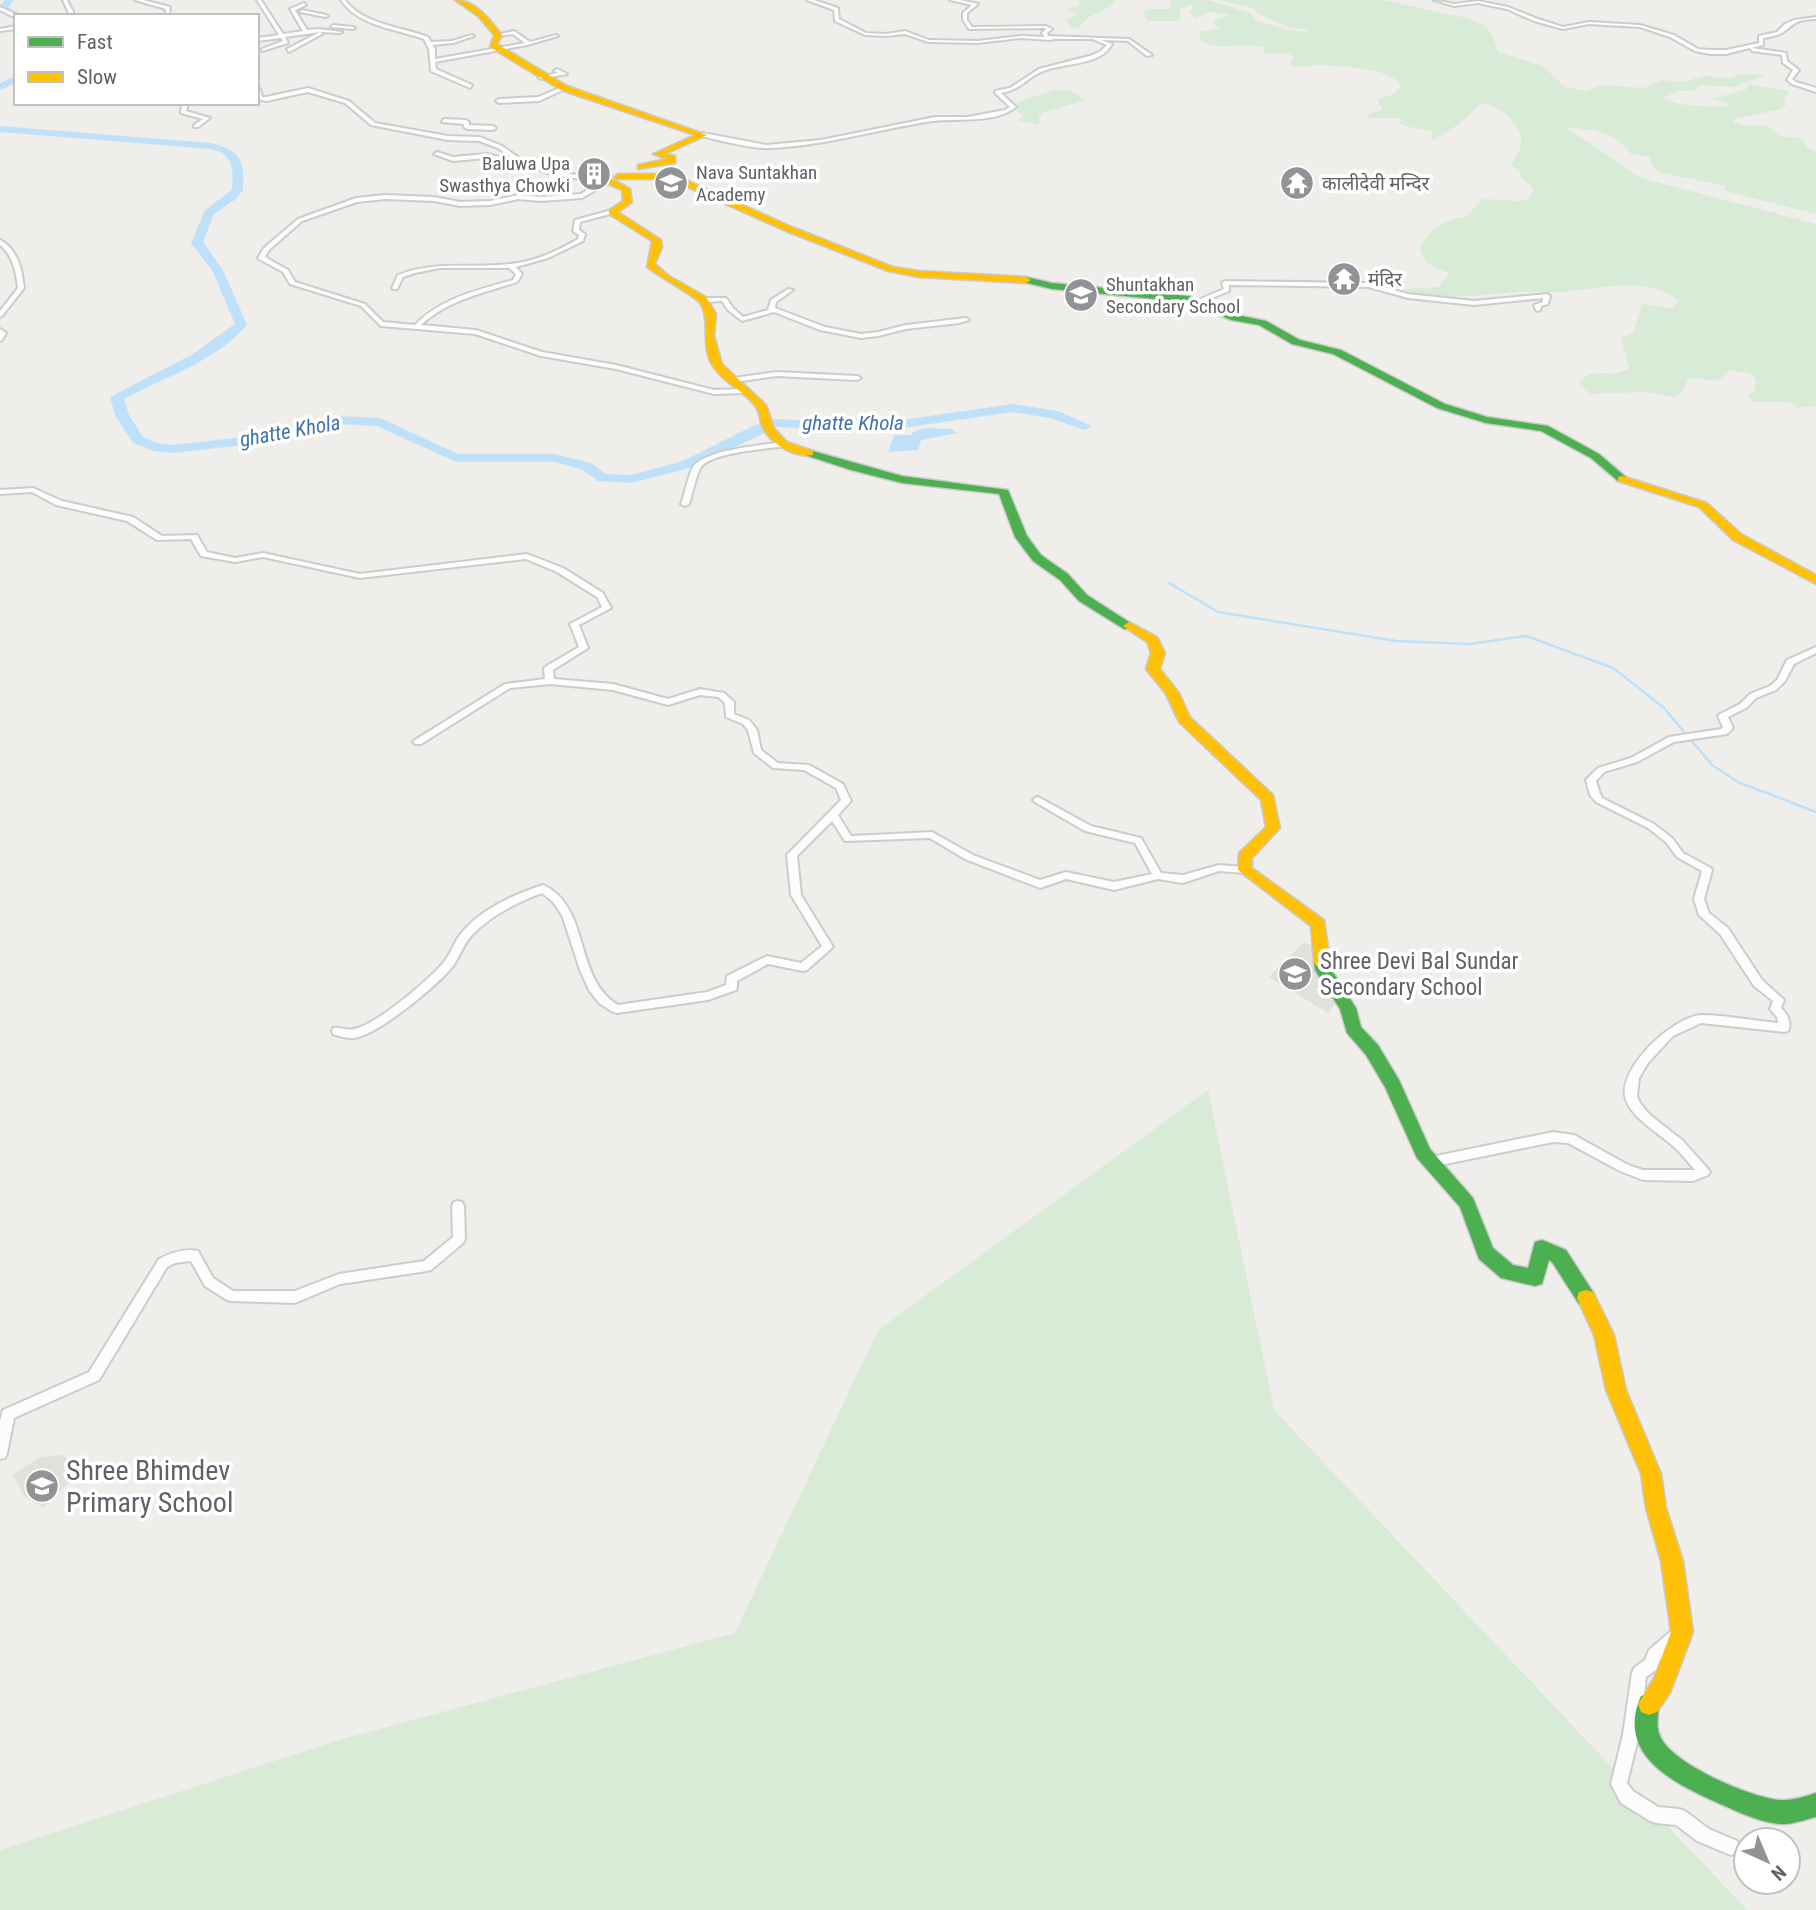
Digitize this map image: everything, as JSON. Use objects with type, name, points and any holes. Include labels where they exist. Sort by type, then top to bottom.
[{"type":"street","points":[[138,0],[168,8],[167,14]]},
{"type":"street","points":[[259,0],[286,42],[264,50]]},
{"type":"street","points":[[298,0],[303,7]]},
{"type":"street","points":[[343,0],[349,8],[374,21],[426,38],[434,71],[470,86]]},
{"type":"street","points":[[459,0],[481,15],[498,42],[541,77],[564,88],[703,135],[766,147],[821,142],[935,119],[968,119],[1007,111],[1013,107],[997,92],[1014,90],[1041,70],[1108,49],[1110,44],[1095,38],[1057,40],[1021,37],[950,43],[928,41],[905,32],[865,34],[837,20],[836,9],[809,0]]},
{"type":"street","points":[[906,0],[917,3],[931,0]]},
{"type":"street","points":[[952,0],[976,4],[965,13],[965,20],[971,28],[1046,27],[1049,29],[1044,33],[1047,37],[1129,40],[1149,55]]},
{"type":"street","points":[[1436,0],[1454,5],[1478,2],[1508,8],[1563,28],[1589,23],[1640,26],[1672,36],[1698,50],[1726,52],[1761,44],[1761,37],[1779,33],[1785,25],[1794,20],[1816,18]]},
{"type":"street","points":[[306,32],[292,9],[303,7],[326,16]]},
{"type":"street","points":[[302,25],[314,23]]},
{"type":"street","points":[[289,50],[333,26],[353,28]]},
{"type":"street","points":[[259,40],[306,32],[340,32]]},
{"type":"street","points":[[432,61],[498,42],[514,32],[528,43]]},
{"type":"street","points":[[429,44],[453,42],[472,36]]},
{"type":"street","points":[[498,42],[528,43],[556,36]]},
{"type":"street","points":[[1735,49],[1766,49],[1784,54],[1785,62],[1796,70],[1789,79],[1816,90]]},
{"type":"street","points":[[541,77],[564,74],[557,71]]},
{"type":"street","points":[[499,101],[539,99],[564,88]]},
{"type":"street","points":[[259,95],[260,98],[266,99],[308,90],[347,102],[373,124],[432,136],[480,139],[500,147],[523,163],[565,176],[614,180],[670,176],[789,229],[891,269],[919,274],[1021,279],[1052,286],[1198,302],[1235,318],[1262,323],[1296,342],[1337,352],[1441,406],[1486,420],[1544,428],[1595,456],[1618,478],[1703,505],[1737,537],[1816,580]]},
{"type":"street","points":[[185,105],[183,112],[207,118],[196,126]]},
{"type":"street","points":[[432,136],[449,116]]},
{"type":"street","points":[[444,121],[467,122],[467,127],[493,128]]},
{"type":"street","points":[[614,180],[617,172],[623,170],[672,161],[657,155],[703,135]]},
{"type":"street","points":[[437,154],[453,159],[487,156],[545,170]]},
{"type":"street","points":[[395,288],[400,276],[417,268],[511,266],[572,246],[583,237],[576,230],[577,221],[612,212],[628,202],[626,189],[614,180]]},
{"type":"street","points":[[614,180],[602,183],[582,196],[541,199],[517,197],[490,203],[460,204],[434,199],[385,197],[355,200],[300,220],[266,248],[261,258],[286,271],[292,283],[363,305],[381,324],[418,325],[476,332],[541,354],[616,367],[714,392],[777,374],[857,378]]},
{"type":"street","points":[[612,212],[627,225],[656,240],[657,247],[650,265],[665,277],[699,293],[705,300],[712,316],[709,337],[716,351],[717,365],[762,407],[768,422],[783,444],[864,473],[934,484],[986,486],[1004,492],[1021,537],[1037,558],[1064,578],[1083,598],[1152,639],[1157,653],[1153,669],[1172,693],[1184,719],[1268,798],[1273,828],[1244,857],[1245,870]]},
{"type":"street","points":[[0,242],[9,247],[19,269],[21,288],[0,315]]},
{"type":"street","points":[[418,325],[432,312],[463,298],[515,281],[519,274],[511,266]]},
{"type":"street","points":[[1198,302],[1227,290],[1225,283],[1274,283],[1369,285],[1408,296],[1474,303],[1547,296],[1546,303],[1537,305],[1538,309]]},
{"type":"street","points":[[771,309],[775,300],[790,290]]},
{"type":"street","points":[[4,297],[13,298]]},
{"type":"street","points":[[705,300],[722,298],[742,319],[771,309],[820,328],[871,335],[906,327],[944,325],[967,320]]},
{"type":"street","points":[[0,331],[3,333],[0,340]]},
{"type":"street","points":[[685,504],[696,467],[701,463],[783,444]]},
{"type":"street","points":[[0,492],[33,490],[58,503],[130,519],[160,538],[194,537],[204,554],[235,560],[264,555],[360,576],[527,556],[560,570],[600,595],[607,608],[574,624],[584,648],[548,669],[550,681]]},
{"type":"street","points":[[1431,1162],[1553,1137],[1570,1138],[1623,1168],[1643,1175],[1693,1176],[1704,1172],[1678,1143],[1646,1118],[1636,1106],[1631,1096],[1633,1079],[1644,1060],[1669,1032],[1700,1019],[1784,1028],[1782,1015],[1775,1009],[1779,1000],[1758,983],[1724,930],[1704,915],[1699,899],[1707,870],[1680,855],[1670,840],[1651,826],[1599,800],[1591,780],[1609,766],[1634,760],[1672,739],[1724,732],[1728,728],[1723,716],[1743,706],[1753,696],[1773,688],[1781,681],[1790,662],[1816,650]]},
{"type":"street","points":[[337,1031],[359,1033],[380,1021],[436,977],[466,934],[532,892],[543,889],[552,894],[574,931],[585,973],[606,1006],[617,1009],[708,996],[732,986],[732,979],[767,960],[803,967],[828,947],[796,895],[792,855],[846,801],[840,786],[806,767],[776,766],[757,751],[752,730],[746,722],[729,715],[730,702],[720,695],[700,692],[668,702],[613,687],[550,681],[508,686],[418,742]]},
{"type":"street","points":[[1038,800],[1088,829],[1138,840],[1158,876]]},
{"type":"street","points":[[833,815],[848,839],[932,835],[969,857],[1040,884],[1066,875],[1114,887],[1158,876],[1183,879],[1219,868],[1245,870],[1320,924],[1323,970],[1348,1008],[1353,1029],[1372,1051],[1393,1085],[1423,1153],[1467,1203],[1491,1261],[1510,1273],[1535,1278],[1542,1248],[1551,1250],[1559,1256],[1583,1292],[1604,1335],[1616,1390],[1651,1474],[1656,1508],[1672,1561],[1682,1632],[1670,1667],[1646,1709],[1647,1736],[1653,1748],[1664,1761],[1695,1779],[1765,1810],[1782,1813],[1816,1804]]},
{"type":"street","points":[[0,1453],[4,1408],[94,1376],[163,1263],[173,1258],[194,1255],[209,1282],[231,1296],[295,1297],[340,1279],[427,1266],[459,1239],[458,1206]]},
{"type":"street","points":[[1682,1632],[1654,1655],[1651,1665],[1639,1673],[1631,1735],[1619,1783],[1627,1797],[1656,1815],[1679,1818],[1703,1835],[1731,1847]]},
{"type":"shaded area","name":"Shree Devi Bal Sundar Secondary School","points":[[1304,942],[1317,949],[1315,972],[1337,1001],[1328,1013],[1269,977]]},
{"type":"shaded area","name":"Shree Bhimdev Primary School","points":[[60,1455],[88,1465],[43,1507],[24,1496],[13,1475],[40,1457]]},
{"type":"green space","points":[[1072,0],[1116,0],[1087,19],[1078,29],[1072,28],[1066,20],[1077,15],[1066,9],[1079,6],[1079,1]]},
{"type":"green space","points":[[1171,0],[1208,0],[1250,13],[1257,21],[1287,30],[1308,32],[1288,27],[1259,14],[1253,8],[1218,0],[1382,0],[1467,18],[1485,26],[1493,36],[1498,52],[1543,66],[1565,87],[1586,91],[1602,85],[1644,88],[1661,80],[1684,82],[1703,76],[1729,78],[1741,74],[1765,75],[1734,87],[1700,85],[1693,91],[1677,91],[1664,98],[1685,105],[1727,106],[1729,104],[1711,99],[1745,90],[1750,84],[1789,91],[1784,99],[1786,105],[1781,109],[1736,119],[1733,122],[1768,126],[1783,137],[1801,138],[1808,148],[1816,152],[1816,214],[1725,191],[1725,186],[1655,170],[1649,157],[1631,154],[1611,136],[1586,129],[1567,128],[1641,178],[1816,224],[1816,406],[1797,408],[1790,402],[1754,402],[1748,396],[1755,390],[1756,380],[1750,373],[1731,370],[1717,381],[1689,378],[1681,394],[1671,397],[1644,392],[1591,394],[1579,384],[1584,378],[1595,373],[1615,373],[1629,368],[1621,338],[1634,332],[1642,304],[1672,308],[1679,301],[1652,288],[1621,286],[1447,297],[1403,289],[1438,287],[1449,274],[1428,263],[1420,248],[1439,226],[1466,217],[1483,199],[1528,199],[1533,190],[1531,185],[1521,178],[1520,172],[1511,165],[1521,144],[1521,136],[1514,123],[1502,112],[1481,103],[1459,124],[1432,141],[1433,132],[1405,126],[1400,123],[1402,118],[1368,118],[1368,114],[1383,110],[1377,100],[1400,88],[1399,82],[1392,77],[1351,67],[1289,65],[1293,57],[1290,53],[1265,54],[1263,47],[1208,44],[1199,40],[1201,31],[1221,28],[1213,24],[1216,20],[1230,15],[1209,12],[1196,18],[1188,11],[1195,8],[1191,5],[1180,9],[1180,18],[1177,21],[1147,21],[1143,12],[1148,9],[1169,9]]},
{"type":"green space","points":[[1055,90],[1071,91],[1086,100],[1044,112],[1039,117],[1039,125],[1017,120],[1024,116],[1017,111],[1017,102]]},
{"type":"green space","points":[[1208,1090],[1274,1410],[1747,1910],[0,1910],[0,1850],[339,1740],[735,1633],[878,1330]]},
{"type":"water","points":[[926,428],[951,429],[957,433],[921,440],[918,450],[888,452],[894,435],[912,435],[913,432]]},
{"type":"waterway","name":"ghatte Khola","points":[[10,0],[2,8],[15,14]]},
{"type":"waterway","name":"ghatte Khola","points":[[0,87],[14,80]]},
{"type":"waterway","name":"ghatte Khola","points":[[0,129],[198,144],[221,148],[235,159],[238,172],[237,190],[232,197],[215,206],[209,213],[197,243],[217,270],[241,325],[213,348],[117,397],[122,415],[138,440],[154,447],[174,449],[243,441],[338,420],[380,422],[456,458],[554,458],[586,466],[603,478],[631,479],[688,464],[758,429],[776,423],[848,427],[902,424],[1013,408],[1053,414],[1085,426]]},
{"type":"waterway","points":[[1169,583],[1218,612],[1396,641],[1469,644],[1526,636],[1613,668],[1664,708],[1712,765],[1738,782],[1816,812]]},
{"type":"traffic: fast","points":[[1026,280],[1052,286],[1188,299],[1235,318],[1262,323],[1296,342],[1337,352],[1441,406],[1486,420],[1544,428],[1595,456],[1622,479]]},
{"type":"traffic: fast","points":[[809,453],[902,479],[1004,492],[1021,537],[1037,558],[1064,577],[1083,598],[1129,626]]},
{"type":"traffic: fast","points":[[1322,962],[1323,970],[1348,1008],[1353,1029],[1372,1050],[1393,1085],[1423,1153],[1467,1203],[1486,1253],[1508,1272],[1535,1278],[1542,1248],[1559,1256],[1586,1298]]},
{"type":"traffic: fast","points":[[1649,1704],[1645,1719],[1648,1735],[1655,1751],[1666,1762],[1704,1784],[1768,1810],[1788,1812],[1816,1805]]},
{"type":"traffic: slow","points":[[459,0],[481,14],[498,35],[493,45],[564,88],[703,135],[657,154],[672,158],[672,161],[641,167]]},
{"type":"traffic: slow","points":[[618,177],[670,176],[789,229],[891,269],[919,274],[1026,280]]},
{"type":"traffic: slow","points":[[611,182],[626,189],[628,202],[612,212],[656,240],[657,247],[650,265],[666,278],[703,299],[711,314],[709,336],[717,365],[762,407],[769,429],[783,444],[809,453]]},
{"type":"traffic: slow","points":[[1622,479],[1703,505],[1737,537],[1816,580]]},
{"type":"traffic: slow","points":[[1129,626],[1152,640],[1158,653],[1153,669],[1172,693],[1184,719],[1268,798],[1273,828],[1244,857],[1245,870],[1319,924],[1322,962]]},
{"type":"traffic: slow","points":[[1586,1298],[1604,1335],[1616,1390],[1651,1474],[1656,1508],[1672,1561],[1682,1632],[1662,1685],[1649,1704]]},
{"type":"place","name":"Baluwa Upa Swasthya Chowki","points":[[594,174]]},
{"type":"place","name":"Nava Suntakhan Academy","points":[[671,183]]},
{"type":"place","name":"कालीदेवी मन्दिर","points":[[1297,183]]},
{"type":"place","name":"मंदिर","points":[[1344,279]]},
{"type":"place","name":"Shuntakhan Secondary School","points":[[1081,295]]},
{"type":"place","name":"Shree Devi Bal Sundar Secondary School","points":[[1295,974]]},
{"type":"place","name":"Shree Bhimdev Primary School","points":[[42,1486]]}]
